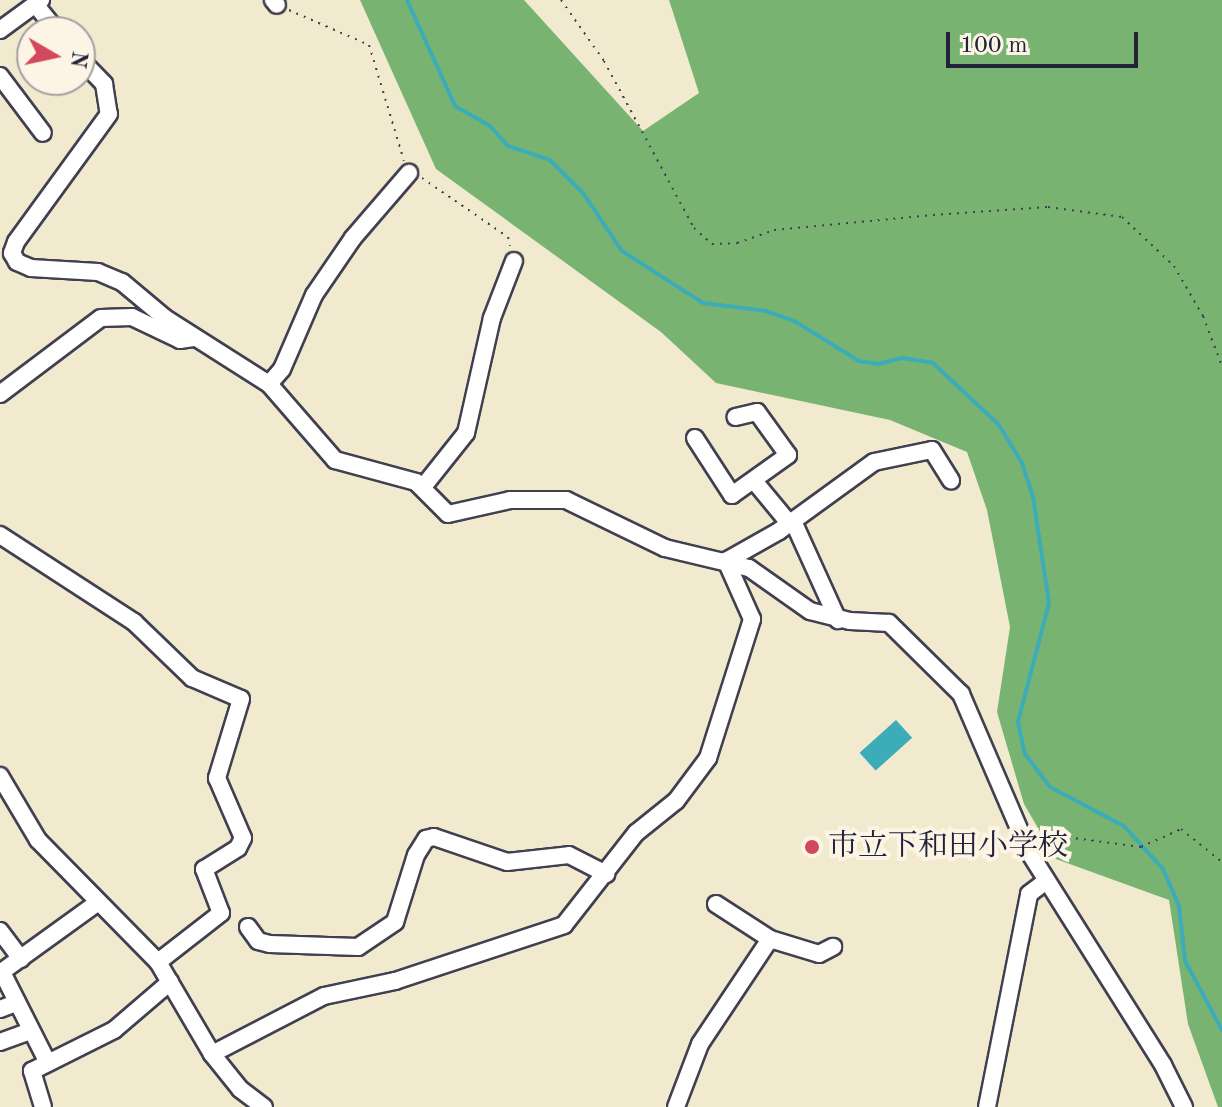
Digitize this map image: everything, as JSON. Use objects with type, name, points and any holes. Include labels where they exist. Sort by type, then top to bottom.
[{"type":"street","points":[[0,30],[38,2]]},
{"type":"street","points":[[0,76],[43,133]]},
{"type":"street","points":[[96,76],[104,84],[109,114],[16,242],[13,258],[31,268],[82,269],[115,279],[269,384],[335,460],[396,474],[423,487],[448,514],[510,500],[566,500],[665,548],[749,568],[810,611],[838,620],[889,623],[949,678],[1045,882],[1163,1065],[1184,1107]]},
{"type":"street","points":[[269,384],[282,369],[314,295],[363,225],[409,173]]},
{"type":"street","points":[[423,487],[466,433],[492,318],[514,261]]},
{"type":"street","points":[[0,394],[101,318],[132,317],[180,340],[197,337]]},
{"type":"street","points":[[695,438],[732,495],[755,482],[788,455],[757,412],[736,417]]},
{"type":"street","points":[[726,561],[791,522],[874,462],[932,450],[951,481]]},
{"type":"street","points":[[755,482],[791,522],[838,620]]},
{"type":"street","points":[[0,535],[134,622],[192,678],[241,699],[217,778],[243,838],[238,848],[204,869],[221,913],[158,962]]},
{"type":"street","points":[[212,1054],[324,996],[395,981],[564,925],[636,833],[693,782],[711,749],[752,619],[726,561]]},
{"type":"street","points":[[0,776],[38,840],[158,962],[212,1054],[240,1089],[264,1107]]},
{"type":"street","points":[[248,927],[258,941],[270,944],[358,947],[395,922],[416,855],[426,839],[434,837],[507,862],[569,855],[606,874]]},
{"type":"street","points":[[987,1107],[1029,894],[1045,882]]},
{"type":"street","points":[[47,1061],[31,1031],[8,1006],[1,973],[97,903]]},
{"type":"street","points":[[716,904],[770,939],[819,954],[833,947]]},
{"type":"street","points":[[0,931],[21,959]]},
{"type":"street","points":[[676,1107],[700,1044],[770,939]]},
{"type":"street","points":[[43,1107],[30,1078],[47,1061],[114,1030],[170,982]]},
{"type":"street","points":[[0,1042],[31,1031]]},
{"type":"path","points":[[561,0],[604,61],[694,228],[712,244],[737,243],[774,230],[1048,207],[1122,217],[1174,266],[1203,316],[1222,366]]},
{"type":"path","points":[[275,2],[369,45],[409,173],[436,184],[508,237],[514,261]]},
{"type":"path","points":[[1020,833],[1141,847],[1181,829],[1222,862]]},
{"type":"green space","points":[[360,0],[524,0],[643,131],[699,93],[669,0],[1222,0],[1222,1107],[1218,1107],[1188,1024],[1169,900],[1056,859],[1024,804],[997,712],[1010,627],[987,510],[967,452],[890,420],[716,383],[661,332],[436,169]]},
{"type":"water","points":[[896,720],[912,738],[876,771],[860,753]]},
{"type":"waterway","points":[[407,0],[455,106],[490,126],[508,146],[550,160],[583,193],[622,251],[703,303],[766,311],[796,322],[859,361],[878,364],[902,358],[933,363],[999,425],[1022,463],[1033,497],[1049,603],[1018,722],[1025,754],[1050,787],[1124,826],[1163,869],[1179,906],[1185,961],[1222,1030]]},
{"type":"place","name":"市立下和田小学校","points":[[812,847]]}]
